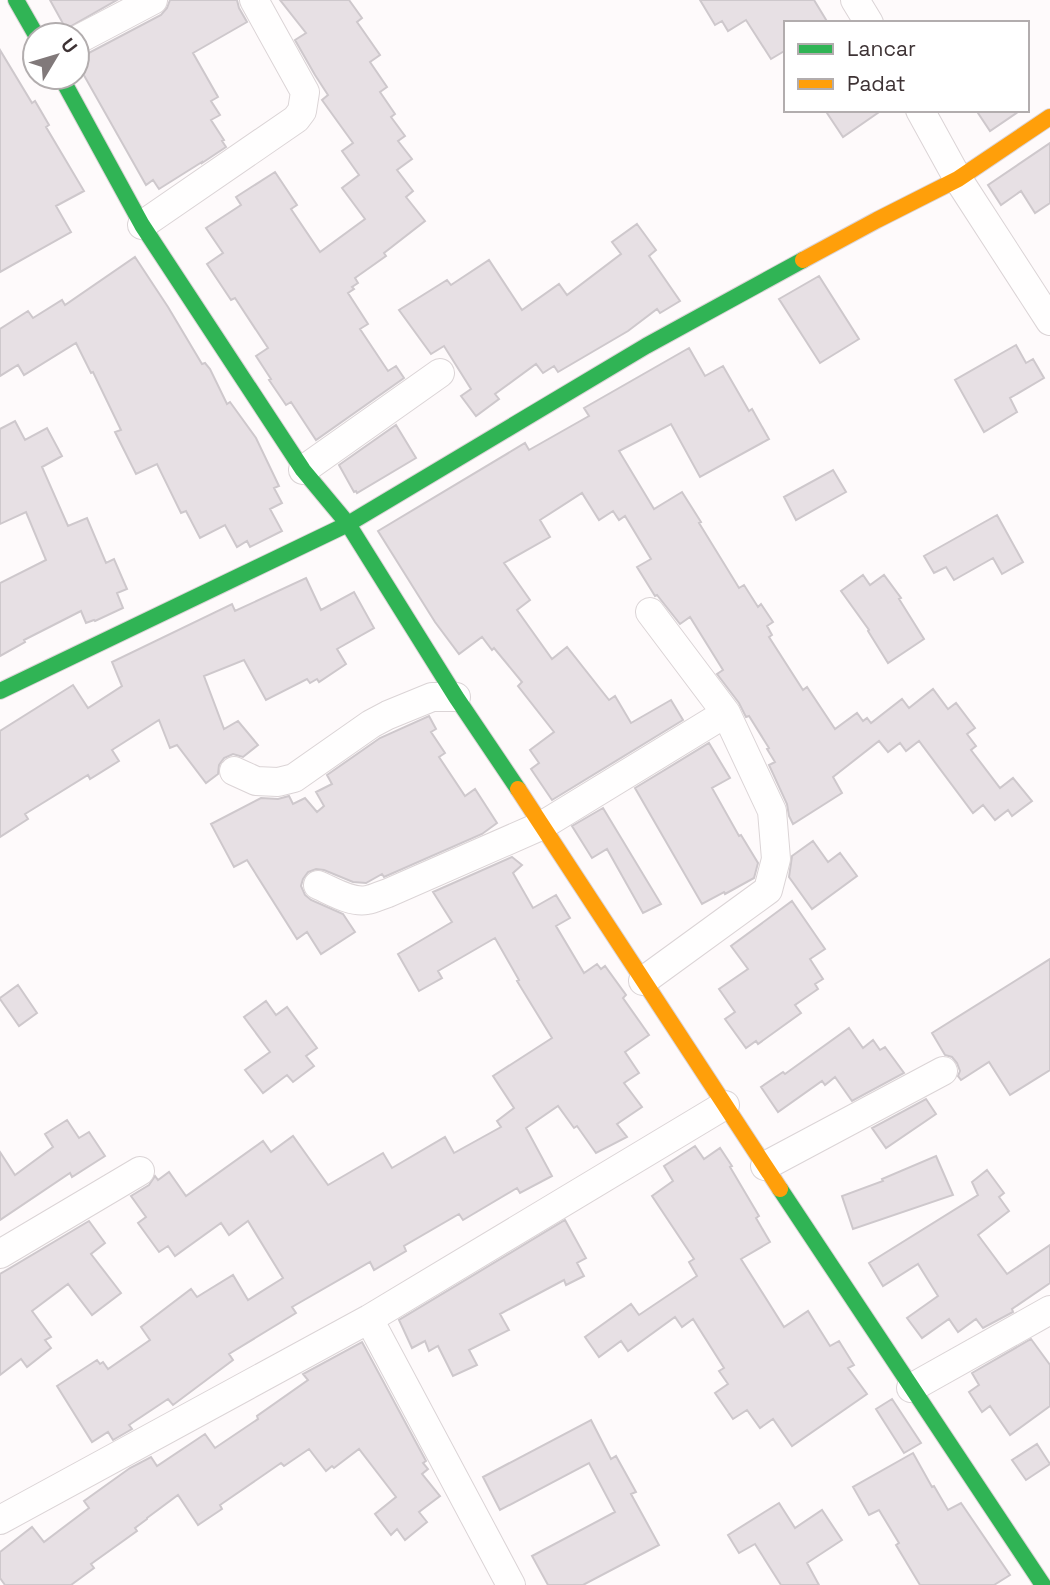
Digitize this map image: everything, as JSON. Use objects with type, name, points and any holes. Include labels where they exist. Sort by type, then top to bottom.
[{"type":"main road","points":[[16,0],[28,21]]},
{"type":"main road","points":[[69,91],[142,225],[303,470],[348,524],[456,698],[543,825],[643,981],[1043,1585]]},
{"type":"main road","points":[[0,691],[348,524],[646,346],[865,226],[958,179],[1050,117]]},
{"type":"street","points":[[91,33],[153,0]]},
{"type":"street","points":[[142,225],[296,119],[302,111],[305,92],[254,0]]},
{"type":"street","points":[[855,0],[868,21]]},
{"type":"street","points":[[921,112],[958,179],[1050,321]]},
{"type":"street","points":[[303,470],[440,373]]},
{"type":"street","points":[[643,981],[768,890],[776,859],[772,811],[726,713],[650,612]]},
{"type":"street","points":[[234,771],[256,781],[278,782],[294,778],[388,715],[432,697],[456,698]]},
{"type":"street","points":[[318,886],[359,900],[388,893],[543,825],[726,713]]},
{"type":"street","points":[[765,1166],[943,1071]]},
{"type":"street","points":[[0,1520],[369,1319],[725,1105]]},
{"type":"street","points":[[0,1254],[140,1171]]},
{"type":"street","points":[[911,1388],[1050,1310]]},
{"type":"street","points":[[369,1319],[512,1585]]},
{"type":"building","points":[[50,0],[117,0],[80,21],[62,21]]},
{"type":"building","points":[[170,0],[237,0],[247,22],[193,53],[218,97],[211,101],[220,115],[211,120],[226,147],[159,189],[153,180],[146,185],[91,88],[91,52],[161,15]]},
{"type":"building","points":[[280,0],[349,0],[362,18],[357,22],[380,55],[370,62],[387,87],[380,92],[395,114],[391,117],[405,136],[398,141],[412,159],[397,170],[413,191],[406,197],[425,221],[384,253],[386,256],[355,278],[358,283],[348,293],[368,324],[360,329],[388,371],[396,366],[404,378],[316,440],[291,402],[286,405],[269,380],[271,379],[256,356],[268,348],[235,298],[231,300],[207,264],[223,253],[206,228],[241,205],[236,197],[275,172],[297,205],[291,209],[320,252],[365,219],[342,188],[359,175],[342,151],[353,143],[322,100],[328,95],[295,40],[306,33]]},
{"type":"building","points":[[700,0],[814,0],[827,21],[784,21],[784,51],[771,59],[746,20],[728,31],[722,21],[715,25]]},
{"type":"building","points":[[0,50],[21,85],[21,91],[25,91],[32,103],[35,101],[49,125],[46,127],[84,191],[56,206],[71,232],[0,272]]},
{"type":"building","points":[[826,112],[879,112],[843,137]]},
{"type":"building","points":[[977,112],[1018,112],[990,131]]},
{"type":"building","points":[[1050,143],[1050,203],[1035,213],[1021,191],[1001,205],[988,185]]},
{"type":"building","points":[[637,224],[656,250],[649,256],[680,301],[660,313],[657,309],[628,331],[558,372],[554,366],[543,373],[536,364],[495,394],[499,399],[476,416],[461,396],[471,389],[444,346],[431,354],[399,310],[447,280],[451,285],[489,260],[522,310],[559,284],[567,295],[621,254],[612,242]]},
{"type":"building","points":[[135,257],[202,364],[205,363],[210,369],[227,404],[230,402],[256,438],[279,486],[274,488],[282,503],[270,509],[282,531],[250,547],[247,541],[237,547],[225,525],[200,538],[186,511],[181,513],[157,464],[136,474],[115,432],[121,430],[76,343],[24,375],[18,365],[0,376],[0,329],[28,311],[33,318],[62,300],[65,305]]},
{"type":"building","points":[[819,276],[859,339],[820,363],[779,299]]},
{"type":"building","points":[[1016,345],[1026,363],[1033,359],[1044,378],[1010,398],[1017,412],[984,432],[955,380]]},
{"type":"building","points":[[689,348],[705,376],[723,366],[769,439],[700,477],[671,424],[619,451],[654,509],[682,492],[739,588],[744,585],[758,607],[761,604],[773,622],[767,626],[772,635],[769,637],[803,690],[807,687],[835,729],[857,713],[863,721],[867,718],[871,723],[902,699],[909,708],[933,689],[948,709],[956,703],[975,728],[967,734],[976,746],[971,750],[1000,788],[1013,778],[1032,801],[1012,816],[1008,810],[995,820],[983,805],[973,813],[919,741],[906,751],[900,743],[888,752],[879,741],[833,777],[842,793],[793,824],[769,765],[775,762],[767,749],[769,748],[717,674],[723,670],[690,617],[680,624],[657,595],[655,596],[637,567],[651,559],[625,516],[619,520],[613,511],[599,520],[582,493],[540,520],[550,537],[504,563],[530,600],[517,610],[552,659],[567,647],[609,700],[615,696],[631,723],[671,700],[683,720],[552,800],[531,769],[539,763],[530,750],[554,732],[518,686],[522,682],[482,637],[459,654],[435,622],[378,531],[525,443],[529,450],[589,416],[584,408]]},
{"type":"building","points":[[15,421],[25,440],[47,428],[62,456],[42,467],[68,526],[87,518],[106,563],[114,559],[127,589],[117,593],[123,608],[86,623],[81,611],[24,640],[25,642],[0,656],[0,583],[46,560],[26,512],[0,524],[0,429]]},
{"type":"building","points":[[396,425],[416,458],[357,493],[354,492],[339,465]]},
{"type":"building","points":[[833,470],[846,492],[796,520],[784,497]]},
{"type":"building","points":[[997,515],[1023,562],[1002,574],[993,558],[954,580],[946,567],[934,573],[924,556]]},
{"type":"building","points":[[863,575],[870,585],[884,575],[901,598],[899,599],[924,639],[888,663],[869,630],[841,591]]},
{"type":"building","points":[[306,578],[321,610],[354,592],[374,628],[337,649],[346,664],[319,682],[317,679],[310,683],[307,679],[266,700],[244,660],[204,676],[224,729],[238,721],[258,745],[243,757],[233,754],[224,758],[219,765],[218,774],[206,783],[177,745],[170,748],[159,720],[112,750],[119,761],[90,779],[88,775],[25,814],[28,819],[0,837],[0,731],[73,685],[88,708],[122,686],[112,662],[232,604],[235,611]]},
{"type":"building","points":[[429,716],[436,729],[431,732],[445,753],[439,757],[465,796],[475,789],[497,823],[482,834],[366,883],[353,882],[324,870],[308,872],[301,886],[305,895],[343,914],[355,932],[321,954],[307,932],[297,939],[247,860],[234,867],[211,824],[261,798],[278,799],[289,796],[293,804],[305,798],[317,812],[324,806],[316,792],[332,784],[327,775],[380,738]]},
{"type":"building","points":[[709,743],[730,778],[712,788],[758,863],[754,878],[702,904],[635,788]]},
{"type":"building","points":[[603,808],[661,904],[643,913],[607,849],[592,858],[572,826]]},
{"type":"building","points":[[813,841],[828,862],[840,853],[857,876],[812,909],[789,877],[792,856]]},
{"type":"building","points":[[512,857],[522,865],[513,873],[533,908],[556,895],[570,918],[556,926],[584,973],[597,964],[601,969],[605,966],[626,995],[623,998],[649,1035],[625,1052],[639,1073],[624,1083],[642,1107],[617,1124],[627,1137],[596,1153],[577,1126],[574,1128],[558,1106],[526,1128],[552,1176],[520,1193],[517,1188],[463,1220],[459,1214],[404,1246],[406,1251],[374,1270],[370,1262],[292,1307],[296,1313],[229,1354],[233,1360],[173,1405],[168,1399],[129,1425],[132,1429],[113,1440],[108,1432],[92,1442],[57,1386],[97,1360],[100,1364],[103,1362],[108,1369],[150,1340],[141,1327],[191,1289],[197,1297],[233,1275],[248,1300],[283,1278],[248,1221],[229,1235],[221,1223],[175,1256],[168,1246],[159,1252],[138,1223],[146,1217],[131,1196],[149,1185],[155,1176],[158,1180],[169,1172],[186,1196],[263,1141],[271,1152],[293,1136],[328,1185],[383,1153],[392,1168],[445,1137],[454,1153],[501,1127],[497,1121],[514,1108],[493,1076],[552,1038],[517,981],[519,980],[495,938],[438,971],[442,978],[419,991],[398,954],[452,922],[433,892]]},
{"type":"building","points":[[792,901],[825,949],[810,959],[823,979],[815,984],[818,989],[795,1005],[801,1013],[758,1044],[756,1041],[746,1048],[725,1019],[735,1012],[719,989],[748,969],[731,946]]},
{"type":"building","points":[[1050,959],[1050,1070],[1010,1095],[989,1062],[961,1080],[957,1063],[952,1057],[945,1055],[932,1033]]},
{"type":"building","points":[[18,985],[37,1013],[19,1026],[0,999]]},
{"type":"building","points":[[266,1001],[276,1015],[287,1007],[317,1048],[306,1056],[314,1066],[293,1082],[287,1075],[263,1093],[245,1070],[270,1052],[244,1017]]},
{"type":"building","points":[[849,1028],[863,1048],[873,1040],[880,1050],[885,1047],[904,1073],[852,1101],[835,1077],[825,1085],[822,1081],[778,1112],[761,1087],[783,1072],[785,1074]]},
{"type":"building","points":[[926,1099],[936,1114],[886,1148],[872,1128]]},
{"type":"building","points":[[67,1120],[79,1138],[89,1132],[105,1156],[72,1177],[70,1173],[0,1220],[0,1152],[15,1175],[53,1147],[45,1134]]},
{"type":"building","points":[[695,1146],[704,1159],[720,1148],[759,1216],[756,1218],[770,1242],[741,1259],[784,1327],[808,1311],[830,1346],[839,1341],[854,1365],[848,1368],[867,1394],[792,1446],[773,1419],[760,1428],[747,1410],[733,1419],[715,1393],[728,1384],[719,1371],[724,1368],[693,1319],[682,1327],[675,1317],[628,1351],[621,1341],[599,1357],[585,1337],[631,1304],[639,1315],[697,1276],[689,1262],[694,1259],[652,1196],[673,1181],[664,1166]]},
{"type":"building","points":[[936,1156],[953,1195],[853,1229],[842,1196],[883,1181],[882,1179]]},
{"type":"building","points":[[987,1170],[1004,1193],[999,1197],[1009,1211],[978,1235],[1007,1274],[1050,1245],[1050,1283],[1012,1309],[1013,1312],[983,1328],[976,1319],[958,1332],[949,1319],[922,1338],[907,1318],[938,1296],[918,1264],[883,1286],[869,1263],[978,1195],[972,1182]]},
{"type":"building","points":[[565,1220],[586,1258],[577,1263],[584,1276],[566,1285],[564,1280],[500,1314],[509,1330],[469,1350],[477,1365],[453,1376],[438,1346],[429,1351],[425,1341],[412,1348],[399,1320]]},
{"type":"building","points":[[89,1221],[105,1243],[91,1254],[121,1293],[92,1315],[68,1284],[32,1311],[51,1337],[45,1340],[51,1348],[27,1367],[21,1359],[0,1375],[0,1274]]},
{"type":"building","points":[[1031,1339],[1050,1365],[1050,1406],[1010,1435],[990,1406],[982,1412],[969,1392],[979,1385],[972,1373]]},
{"type":"building","points":[[362,1342],[426,1461],[423,1463],[428,1469],[422,1474],[440,1496],[419,1512],[427,1522],[405,1540],[397,1529],[391,1535],[375,1514],[396,1497],[359,1449],[326,1471],[309,1449],[284,1466],[281,1463],[220,1505],[222,1509],[198,1525],[178,1495],[135,1528],[137,1531],[91,1564],[94,1568],[71,1585],[5,1585],[0,1578],[0,1552],[32,1527],[44,1542],[89,1508],[84,1501],[130,1468],[151,1457],[157,1466],[205,1434],[215,1448],[308,1380],[303,1374]]},
{"type":"building","points":[[892,1399],[921,1443],[904,1453],[876,1409]]},
{"type":"building","points":[[591,1420],[611,1459],[616,1456],[636,1492],[631,1494],[659,1545],[583,1585],[548,1585],[532,1556],[615,1512],[589,1463],[500,1510],[483,1477]]},
{"type":"building","points":[[1037,1444],[1050,1464],[1026,1480],[1012,1460]]},
{"type":"building","points":[[913,1453],[948,1510],[961,1503],[1010,1575],[994,1585],[920,1585],[879,1510],[869,1515],[853,1487]]},
{"type":"building","points":[[779,1503],[795,1528],[822,1510],[842,1540],[807,1563],[819,1585],[781,1585],[755,1544],[739,1553],[728,1535]]},
{"type":"traffic: fast","points":[[16,0],[28,21]]},
{"type":"traffic: fast","points":[[69,91],[142,225],[303,470],[348,524],[456,697],[518,789]]},
{"type":"traffic: fast","points":[[0,691],[348,524],[646,346],[803,260]]},
{"type":"traffic: fast","points":[[780,1189],[1043,1585]]},
{"type":"traffic: slow","points":[[803,260],[958,179],[1050,117]]},
{"type":"traffic: slow","points":[[518,789],[780,1189]]}]
